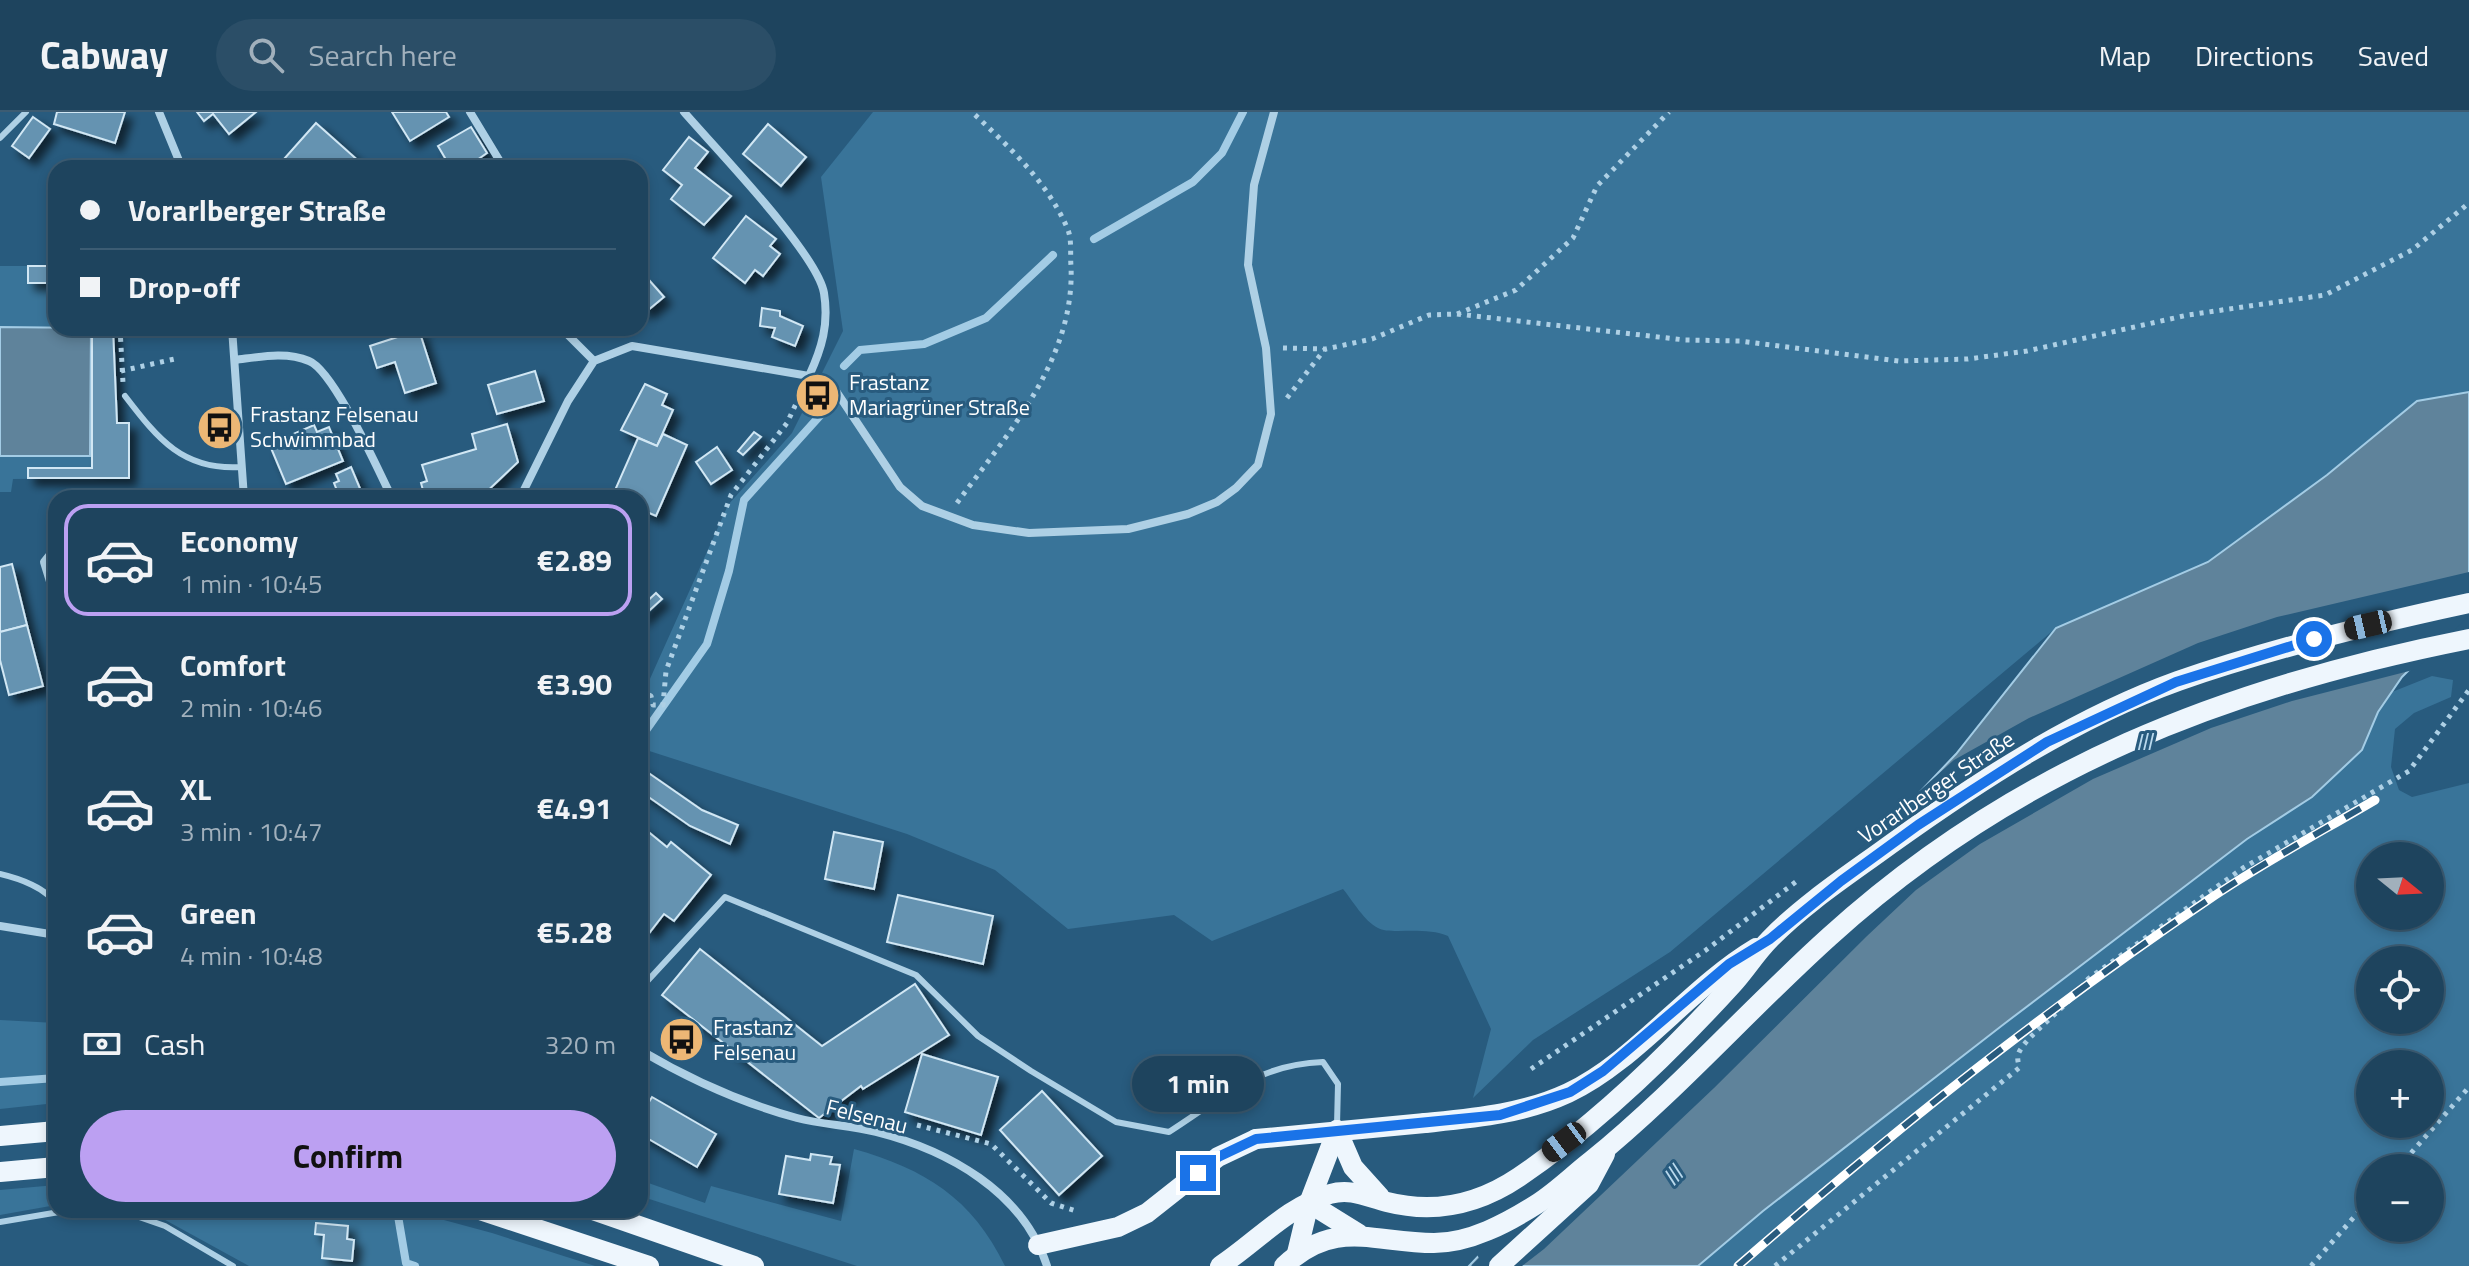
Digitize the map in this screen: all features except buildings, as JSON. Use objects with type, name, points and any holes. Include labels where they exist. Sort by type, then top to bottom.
[{"type":"main road","name":"Vorarlberger Straße","points":[[1220,1266],[1309,1203],[1350,1190],[1385,1201],[1431,1208],[1456,1205],[1518,1178],[1588,1124],[1681,1038],[1734,983],[1770,939],[1841,881],[1918,825],[2047,742],[2176,682],[2342,631],[2469,603]]},
{"type":"main road","points":[[1290,1260],[1328,1238],[1359,1234],[1433,1243],[1478,1235],[1538,1204],[1694,1071],[1829,936],[1937,850],[2015,799],[2090,759],[2203,709],[2346,666],[2469,639]]},
{"type":"main road","points":[[1041,1250],[1077,1233],[1118,1227],[1147,1213],[1218,1157],[1256,1139],[1500,1115],[1570,1092],[1603,1071],[1729,964],[1770,939]]},
{"type":"main road","points":[[1337,1130],[1363,1182],[1385,1201]]},
{"type":"main road","points":[[1290,1260],[1337,1130]]},
{"type":"main road","points":[[0,1136],[48,1132]]},
{"type":"main road","points":[[1499,1266],[1589,1184],[1609,1146]]},
{"type":"main road","points":[[0,1172],[48,1168]]},
{"type":"main road","points":[[1309,1203],[1359,1234]]},
{"type":"main road","points":[[504,1218],[649,1266]]},
{"type":"main road","points":[[616,1218],[754,1266]]},
{"type":"street","points":[[159,112],[179,160]]},
{"type":"street","points":[[470,112],[499,160]]},
{"type":"street","points":[[684,112],[791,235],[824,290],[825,340],[809,376]]},
{"type":"street","points":[[524,490],[568,401],[594,361],[632,346],[809,376],[836,391],[860,421],[900,487],[922,506],[973,525],[1029,533],[1128,529],[1188,514],[1227,495],[1258,465],[1269,422],[1266,348],[1248,265],[1254,185],[1274,112]]},
{"type":"street","points":[[233,336],[243,490]]},
{"type":"street","points":[[569,336],[594,361]]},
{"type":"street","points":[[235,360],[287,354],[313,362],[331,381],[388,490]]},
{"type":"street","points":[[48,557],[44,562],[48,575]]},
{"type":"street","points":[[0,926],[48,934]]},
{"type":"street","name":"Felsenau","points":[[648,1054],[739,1100],[800,1119],[876,1132],[939,1155],[980,1176],[1015,1211],[1041,1250],[1047,1266]]},
{"type":"lane","points":[[0,138],[26,112]]},
{"type":"lane","points":[[125,396],[153,432],[183,456],[204,466],[242,467]]},
{"type":"lane","points":[[0,874],[34,886],[48,896]]},
{"type":"lane","points":[[648,980],[725,897],[916,975],[978,1036],[1116,1122],[1169,1132],[1262,1072],[1295,1063],[1323,1062],[1338,1084],[1337,1130]]},
{"type":"lane","points":[[0,1222],[48,1214]]},
{"type":"lane","points":[[142,1218],[165,1226],[233,1266]]},
{"type":"path","points":[[947,517],[1037,393],[1062,335],[1071,277],[1069,233],[1045,188],[972,112]]},
{"type":"path","points":[[1457,314],[1516,290],[1573,238],[1597,186],[1669,112]]},
{"type":"path","points":[[1266,348],[1326,349],[1372,339],[1429,315],[1457,314],[1685,340],[1740,341],[1899,361],[1968,359],[2027,351],[2188,315],[2325,295],[2412,250],[2469,203]]},
{"type":"path","points":[[120,336],[125,396]]},
{"type":"path","points":[[1269,422],[1326,349]]},
{"type":"path","points":[[121,371],[179,358]]},
{"type":"path","points":[[648,695],[653,705],[663,705],[666,671],[731,495],[787,423],[809,376]]},
{"type":"path","points":[[1775,1266],[2019,1068],[2018,1055],[2027,1041],[2078,996],[2088,979],[2243,868],[2409,771],[2469,690]]},
{"type":"path","points":[[1531,1069],[1706,950],[1791,885]]},
{"type":"path","points":[[1699,969],[1706,950]]},
{"type":"path","points":[[2410,1154],[2469,1087]]},
{"type":"path","points":[[876,1132],[903,1123],[942,1128],[991,1144],[1051,1203],[1088,1215]]},
{"type":"path","points":[[2311,1266],[2356,1215]]},
{"type":"shaded area","points":[[873,112],[2469,112],[2469,392],[2417,401],[2327,475],[2208,562],[2056,628],[1670,952],[1533,1040],[1473,1098],[1491,1029],[1448,936],[1378,928],[1363,916],[1343,889],[1212,941],[1174,915],[1068,929],[995,870],[907,834],[648,751],[648,683],[728,505],[792,433],[843,331],[821,177]]},
{"type":"shaded area","points":[[0,266],[48,266],[48,336],[113,336],[117,422],[129,423],[129,478],[13,479],[11,492],[0,492]]},
{"type":"shaded area","points":[[2432,676],[2453,680],[2451,697],[2414,713],[2395,729],[2391,767],[2399,790],[2412,797],[2469,783],[2469,1266],[1698,1266],[1763,1211],[2004,1024],[2247,839],[2312,797],[2362,750],[2378,712],[2392,692]]},
{"type":"shaded area","points":[[0,1020],[48,1023],[48,1104],[0,1109]]},
{"type":"shaded area","points":[[854,1149],[903,1166],[944,1190],[977,1222],[1005,1266],[857,1266],[648,1199],[648,1183],[705,1203],[711,1186],[841,1221]]},
{"type":"shaded area","points":[[48,1186],[48,1206],[0,1215],[0,1190]]},
{"type":"shaded area","points":[[162,1218],[437,1218],[595,1266],[249,1266]]},
{"type":"water","points":[[0,327],[48,328],[48,336],[91,336],[90,456],[0,456]]},
{"type":"water","name":"Ill","points":[[2469,392],[2469,610],[2402,677],[2378,712],[2362,750],[2312,797],[2247,839],[2004,1024],[1763,1211],[1698,1266],[1469,1266],[1956,754],[2056,628],[2208,562],[2327,475],[2417,401]]},
{"type":"pier","points":[[2469,572],[2469,615],[2417,669],[2292,701],[2211,728],[2093,779],[1980,844],[1916,890],[1544,1249],[1522,1266],[1471,1266],[1479,1258],[1476,1253],[1886,821],[1954,760],[2029,718],[2198,643],[2277,617]]},
{"type":"waterway","points":[[1094,239],[1193,182],[1222,153],[1243,112]]},
{"type":"waterway","points":[[844,366],[860,350],[924,344],[986,318],[1053,255]]},
{"type":"waterway","points":[[648,728],[707,644],[729,571],[744,500],[826,409]]},
{"type":"waterway","points":[[0,1082],[48,1079]]},
{"type":"waterway","points":[[398,1218],[406,1263],[415,1266]]},
{"type":"railway","points":[[1738,1266],[1909,1122],[2086,986],[2228,887],[2375,800]]},
{"type":"place","name":"Frastanz Mariagrüner Straße","points":[[818,395]]},
{"type":"place","name":"Frastanz Felsenau Schwimmbad","points":[[219,427]]},
{"type":"place","name":"Frastanz Felsenau","points":[[682,1040]]},
{"type":"route","points":[[1198,1173],[1218,1157],[1256,1139],[1500,1115],[1570,1092],[1603,1071],[1729,964],[1770,939],[1841,881],[1918,825],[2047,742],[2176,682],[2314,639]]}]
